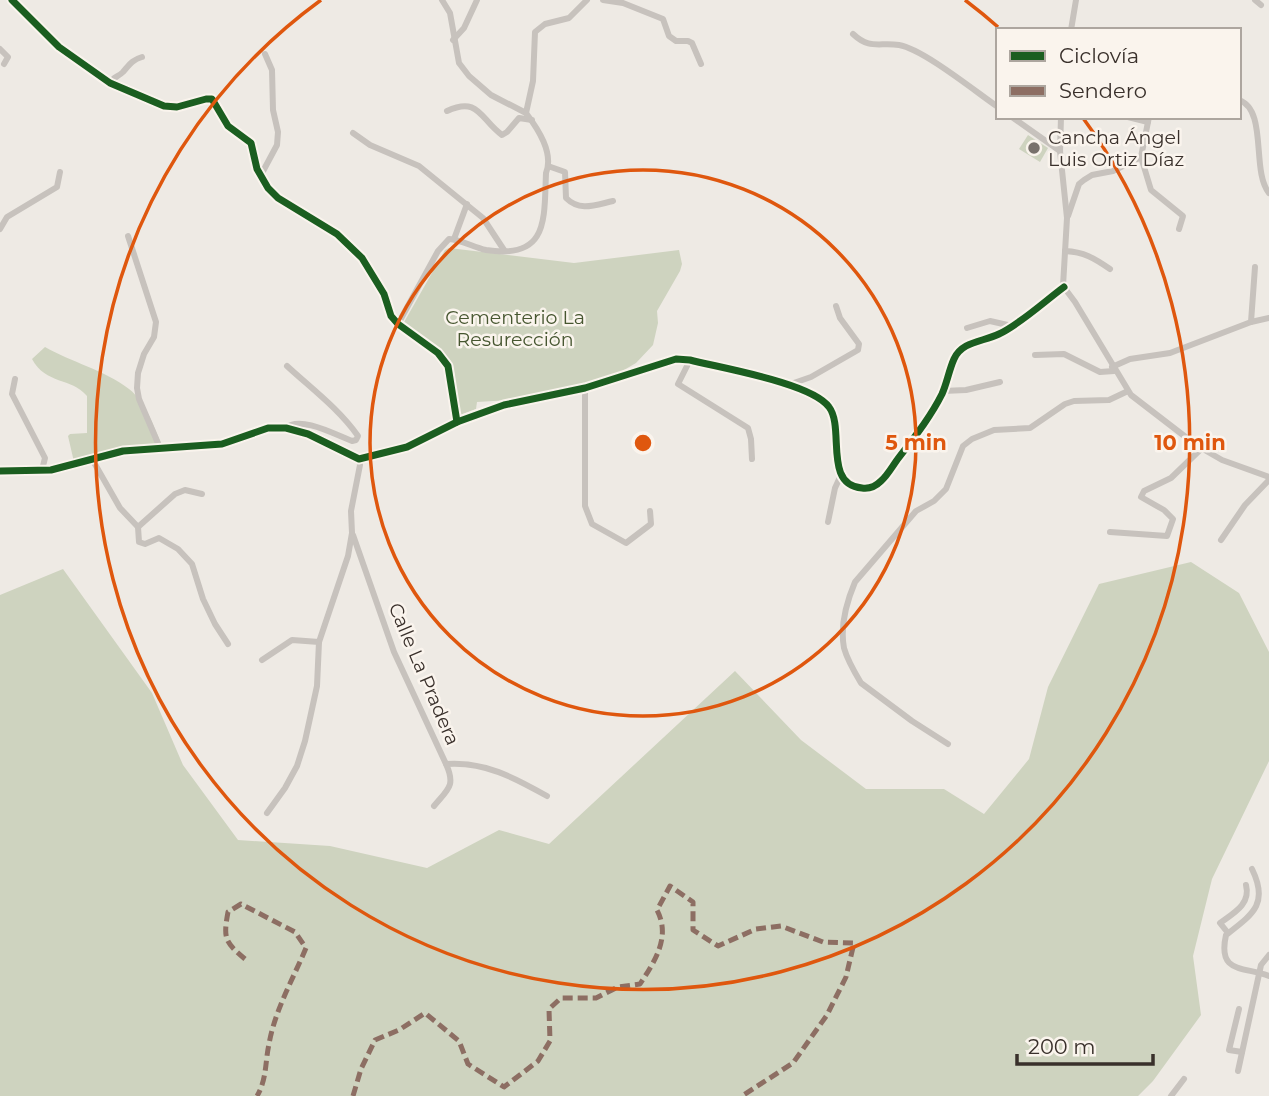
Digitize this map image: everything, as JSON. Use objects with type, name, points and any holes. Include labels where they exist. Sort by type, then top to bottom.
[{"type":"street","points":[[12,0],[59,47],[110,83],[164,106],[177,107],[212,99],[228,126],[251,143],[257,169],[268,188],[278,198],[337,234],[362,258],[384,294],[391,316],[438,353],[448,366],[457,422]]},
{"type":"street","points":[[398,324],[438,251],[449,239],[485,250],[527,248],[539,236],[544,218],[547,150],[526,113],[491,95],[469,76],[459,63],[450,13],[442,0]]},
{"type":"street","points":[[453,40],[464,28],[477,0]]},
{"type":"street","points":[[526,113],[533,81],[535,32],[545,24],[569,18],[587,0]]},
{"type":"street","points":[[603,0],[623,3],[663,19],[669,36],[676,41],[692,43],[701,64]]},
{"type":"street","points":[[1071,28],[1076,0]]},
{"type":"street","points":[[853,34],[869,45],[900,45],[916,51],[996,106]]},
{"type":"street","points":[[0,49],[8,57],[4,64]]},
{"type":"street","points":[[261,175],[276,145],[278,132],[273,110],[272,70],[265,54]]},
{"type":"street","points":[[110,83],[123,72],[128,63],[142,57]]},
{"type":"street","points":[[1241,101],[1254,114],[1261,150],[1259,170],[1263,186],[1269,193]]},
{"type":"street","points":[[447,111],[458,106],[474,107],[480,111],[489,126],[502,135],[519,118],[531,120]]},
{"type":"street","points":[[1015,119],[1060,151]]},
{"type":"street","points":[[1061,119],[1060,151],[1067,218],[1064,287],[1128,391],[1202,448],[1222,460],[1269,478],[1245,505],[1221,540]]},
{"type":"street","points":[[1149,120],[1141,157],[1151,190],[1183,216],[1179,229]]},
{"type":"street","points":[[353,133],[370,145],[419,166],[483,218],[504,250]]},
{"type":"street","points":[[1067,218],[1079,184],[1092,175],[1113,171],[1141,157]]},
{"type":"street","points":[[548,166],[565,172],[566,198],[573,206],[585,207],[613,201]]},
{"type":"street","points":[[0,229],[7,216],[57,187],[60,172]]},
{"type":"street","points":[[454,239],[467,204]]},
{"type":"street","points":[[128,236],[156,322],[154,337],[144,354],[138,373],[137,388],[139,399],[160,447]]},
{"type":"street","points":[[1065,251],[1081,252],[1110,269]]},
{"type":"street","points":[[1251,322],[1255,267]]},
{"type":"street","points":[[0,471],[41,470],[123,451],[222,444],[268,428],[286,428],[308,434],[359,459],[407,447],[457,422],[504,405],[586,388],[677,359],[788,384],[819,396],[830,407],[836,420],[836,460],[841,475],[859,489],[871,488],[881,482],[919,431],[943,391],[955,356],[964,346],[1001,334],[1064,287]]},
{"type":"street","points":[[788,384],[811,377],[858,350],[859,344],[840,318],[836,306]]},
{"type":"street","points":[[1035,355],[1064,354],[1100,372],[1113,369],[1129,359],[1170,353],[1251,322],[1269,318]]},
{"type":"street","points":[[967,328],[990,321],[1012,326]]},
{"type":"street","points":[[690,360],[678,384],[748,428],[752,459]]},
{"type":"street","points":[[286,428],[297,423],[352,441],[358,436],[344,416],[287,366]]},
{"type":"street","points":[[15,379],[12,394],[46,458],[41,470]]},
{"type":"street","points":[[943,391],[966,390],[1000,382]]},
{"type":"street","points":[[586,388],[585,506],[592,524],[626,543],[651,524],[650,511]]},
{"type":"street","points":[[948,744],[861,683],[844,648],[845,619],[849,596],[855,582],[916,511],[934,501],[946,489],[963,446],[972,439],[994,430],[1030,428],[1065,404],[1074,401],[1109,400],[1128,391]]},
{"type":"street","points":[[1110,532],[1167,536],[1172,519],[1164,510],[1141,497],[1144,491],[1171,478],[1202,448]]},
{"type":"street","points":[[92,459],[120,508],[138,527],[139,542],[145,544],[159,538],[165,540],[192,564],[203,598],[228,644]]},
{"type":"street","points":[[267,813],[297,766],[317,686],[319,642],[348,556],[359,459]]},
{"type":"street","points":[[828,522],[830,502],[841,475]]},
{"type":"street","points":[[138,527],[175,494],[185,490],[202,494]]},
{"type":"street","name":"Calle La Pradera","points":[[352,533],[394,652],[446,764],[460,763],[504,772],[547,796]]},
{"type":"street","points":[[262,660],[292,640],[319,642]]},
{"type":"street","points":[[434,806],[451,786],[452,777],[446,764]]},
{"type":"street","points":[[1252,869],[1259,882],[1261,899],[1250,916],[1228,933],[1224,943],[1227,960],[1235,968],[1269,976]]},
{"type":"street","points":[[1228,933],[1220,923],[1243,904],[1248,891],[1246,885]]},
{"type":"street","points":[[1238,1071],[1261,965],[1269,956]]},
{"type":"street","points":[[1239,1009],[1230,1049],[1242,1052]]},
{"type":"street","points":[[1171,1096],[1184,1079]]},
{"type":"green space","name":"Cancha Ángel Luis Ortiz Díaz","points":[[1028,135],[1048,148],[1040,162],[1019,149]]},
{"type":"green space","name":"Cementerio La Resurección","points":[[449,248],[574,263],[679,250],[682,264],[657,311],[658,323],[653,345],[636,363],[612,377],[528,399],[477,402],[476,409],[460,415],[454,393],[455,375],[450,360],[438,348],[403,324],[445,250]]},
{"type":"green space","points":[[45,347],[109,377],[135,394],[153,423],[162,445],[127,447],[74,462],[68,436],[87,433],[87,396],[74,386],[44,373],[38,367],[32,359]]},
{"type":"green space","points":[[1191,562],[1239,593],[1269,652],[1269,761],[1212,879],[1193,956],[1201,1015],[1153,1081],[1138,1096],[0,1096],[0,595],[63,569],[152,693],[183,765],[238,840],[330,846],[427,868],[499,830],[549,844],[735,671],[801,740],[866,789],[944,789],[984,814],[1029,759],[1048,687],[1099,584]]},
{"type":"marked path","points":[[353,1096],[361,1069],[375,1040],[399,1030],[425,1013],[459,1041],[468,1064],[504,1087],[538,1061],[550,1041],[549,1009],[561,998],[596,998],[618,987],[640,984],[651,967],[662,939],[661,920],[657,910],[670,886],[693,902],[693,930],[718,946],[756,929],[781,926],[823,942],[854,943],[846,977],[827,1015],[793,1063],[742,1096]]},
{"type":"marked path","points":[[245,959],[233,948],[226,934],[228,912],[241,904],[295,932],[306,948],[275,1019],[264,1077],[257,1096]]},
{"type":"cycle path","points":[[12,0],[59,47],[110,83],[164,106],[177,107],[212,99],[228,126],[251,143],[257,169],[268,188],[278,198],[337,234],[362,258],[384,294],[391,316],[438,353],[448,366],[457,422]]},
{"type":"cycle path","points":[[0,471],[51,470],[123,451],[222,444],[268,428],[286,428],[308,434],[359,459],[407,447],[457,422],[504,405],[585,388],[676,359],[765,378],[819,398],[829,407],[833,416],[839,467],[843,477],[850,485],[867,488],[885,477],[927,420],[942,394],[958,353],[968,345],[1007,330],[1064,287]]},
{"type":"place","name":"Cancha Ángel Luis Ortiz Díaz","points":[[1034,148]]}]
